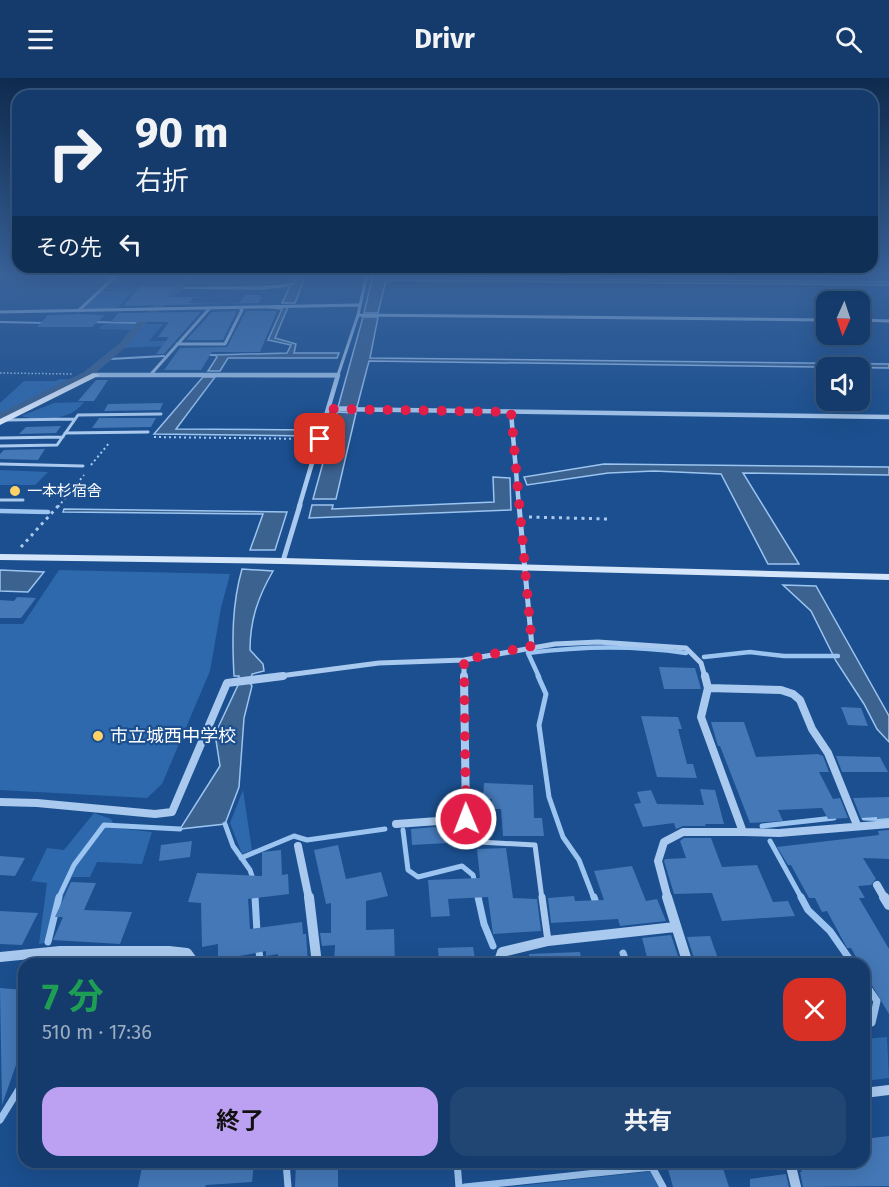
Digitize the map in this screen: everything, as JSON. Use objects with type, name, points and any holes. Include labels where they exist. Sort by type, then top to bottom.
[{"type":"street","points":[[152,373],[194,326]]},
{"type":"street","points":[[177,344],[225,344],[234,326]]},
{"type":"street","points":[[284,561],[354,326]]},
{"type":"street","points":[[2,421],[96,375],[152,373],[338,375]]},
{"type":"street","points":[[329,409],[889,417]]},
{"type":"street","points":[[511,412],[532,646]]},
{"type":"street","points":[[0,557],[284,561],[889,578]]},
{"type":"street","points":[[0,802],[38,803],[155,814],[172,812],[226,683],[379,663],[464,660],[532,646],[598,642],[652,644],[686,648],[701,663],[708,688],[701,717],[743,832]]},
{"type":"street","points":[[396,824],[466,819],[464,660]]},
{"type":"street","points":[[708,688],[781,690],[793,694],[800,700],[812,729],[828,753],[856,825]]},
{"type":"street","points":[[686,958],[675,927],[658,861],[664,842],[683,832],[760,834],[889,824]]},
{"type":"street","points":[[298,846],[314,916],[317,958]]},
{"type":"street","points":[[877,885],[889,905]]},
{"type":"street","points":[[499,958],[502,952],[548,941],[675,927]]},
{"type":"street","points":[[0,957],[60,951],[169,951],[187,953],[191,958]]},
{"type":"street","points":[[870,1092],[889,1090]]},
{"type":"street","points":[[791,1168],[796,1187]]},
{"type":"lane","points":[[0,446],[57,445],[78,415],[161,414]]},
{"type":"lane","points":[[2,421],[75,419]]},
{"type":"lane","points":[[0,438],[148,432]]},
{"type":"lane","points":[[0,464],[83,466]]},
{"type":"lane","points":[[0,500],[23,500]]},
{"type":"lane","points":[[466,819],[478,842],[535,845],[548,941]]},
{"type":"path","points":[[0,373],[82,374]]},
{"type":"path","points":[[149,438],[320,439]]},
{"type":"path","points":[[15,557],[111,441],[117,439]]},
{"type":"path","points":[[521,517],[608,519]]},
{"type":"shaded area","points":[[103,326],[162,326],[149,341],[168,341],[166,346],[121,348],[137,330],[98,329]]},
{"type":"shaded area","points":[[274,326],[280,326],[275,338],[296,344],[294,353],[339,353],[337,358],[228,358],[220,371],[208,371],[217,357],[215,355],[287,353],[291,345],[268,340]]},
{"type":"shaded area","points":[[361,326],[376,326],[370,358],[816,363],[816,367],[369,361],[357,407],[338,407]]},
{"type":"shaded area","points":[[870,364],[889,364],[889,368],[870,368]]},
{"type":"shaded area","points":[[203,377],[215,377],[176,429],[315,430],[313,436],[154,434]]},
{"type":"shaded area","points":[[76,380],[0,415],[0,403],[24,381]]},
{"type":"shaded area","points":[[84,402],[72,413],[56,418],[38,419],[21,416],[54,403]]},
{"type":"shaded area","points":[[337,412],[356,413],[336,499],[313,499]]},
{"type":"shaded area","points":[[604,464],[889,467],[889,475],[743,473],[799,564],[768,564],[721,474],[654,471],[608,473],[527,485],[524,477]]},
{"type":"shaded area","points":[[0,470],[48,472],[35,485],[0,485]]},
{"type":"shaded area","points":[[493,477],[510,478],[511,510],[309,518],[312,505],[333,505],[332,509],[494,502]]},
{"type":"shaded area","points":[[64,509],[287,512],[275,550],[250,550],[263,514],[63,512]]},
{"type":"shaded area","points":[[242,569],[273,571],[259,600],[251,629],[250,650],[263,664],[264,671],[252,674],[250,683],[252,686],[244,718],[239,787],[225,824],[180,829],[220,766],[215,734],[238,685],[239,676],[234,676],[233,635],[236,595]]},
{"type":"shaded area","points":[[0,570],[44,572],[28,592],[0,591]]},
{"type":"shaded area","name":"市立城西中学校","points":[[59,570],[230,574],[221,608],[210,671],[162,784],[147,798],[0,790],[0,624],[23,624]]},
{"type":"shaded area","points":[[783,585],[816,586],[889,716],[889,742],[877,729],[836,661],[811,611]]},
{"type":"shaded area","points":[[243,790],[252,850],[242,854],[230,823]]},
{"type":"shaded area","points":[[94,813],[111,819],[116,828],[152,832],[142,864],[97,862],[90,877],[72,877],[56,912],[51,942],[39,944],[47,883],[31,881],[47,848],[64,850]]},
{"type":"shaded area","points":[[887,1037],[889,1078],[870,1080],[870,1038]]},
{"type":"shaded area","points":[[652,1171],[660,1187],[509,1187]]},
{"type":"building","points":[[38,326],[93,326],[92,327]]},
{"type":"building","points":[[166,326],[189,326],[164,354],[156,354],[169,337],[158,337]]},
{"type":"building","points":[[199,326],[230,326],[223,340],[186,340]]},
{"type":"building","points":[[238,326],[271,326],[260,352],[212,352],[201,370],[164,370],[180,348],[227,347]]},
{"type":"building","points":[[96,380],[108,380],[94,401],[78,401]]},
{"type":"building","points":[[163,403],[160,410],[104,411],[108,404]]},
{"type":"building","points":[[99,418],[156,418],[151,427],[92,428]]},
{"type":"building","points":[[61,426],[56,433],[19,434],[26,427]]},
{"type":"building","points":[[45,449],[38,460],[0,459],[0,454],[4,450]]},
{"type":"building","points":[[17,597],[36,598],[21,618],[0,618],[0,600],[14,601]]},
{"type":"building","points":[[659,667],[695,668],[701,689],[664,689]]},
{"type":"building","points":[[841,707],[861,708],[868,726],[848,725]]},
{"type":"building","points":[[641,716],[678,717],[682,729],[678,729],[687,764],[693,764],[697,778],[657,777]]},
{"type":"building","points":[[711,722],[744,722],[756,757],[818,754],[823,756],[829,772],[819,772],[833,799],[840,798],[848,818],[828,819],[822,808],[778,810],[783,821],[750,823],[720,746],[718,746]]},
{"type":"building","points":[[836,756],[880,757],[888,772],[842,772]]},
{"type":"building","points":[[484,783],[533,785],[534,818],[542,818],[544,836],[503,836],[501,809],[492,809],[492,799],[483,799]]},
{"type":"building","points":[[700,789],[715,790],[724,824],[683,826],[676,829],[674,823],[643,827],[634,804],[641,803],[637,792],[651,790],[657,804],[704,805]]},
{"type":"building","points":[[889,797],[889,818],[877,819],[877,817],[861,818],[853,798]]},
{"type":"building","points":[[447,826],[448,843],[412,845],[411,829]]},
{"type":"building","points":[[889,830],[889,859],[863,858],[876,879],[871,885],[858,886],[865,898],[859,898],[889,949],[889,1014],[870,982],[870,958],[857,958],[851,948],[847,948],[827,911],[822,912],[815,898],[809,898],[791,865],[788,865],[777,847],[879,835],[878,831]]},
{"type":"building","points":[[684,838],[711,838],[722,867],[757,865],[773,902],[788,901],[795,916],[722,921],[712,893],[674,894],[664,861],[665,859],[686,858],[680,841]]},
{"type":"building","points":[[192,841],[190,857],[159,861],[161,845]]},
{"type":"building","points":[[338,845],[346,879],[381,872],[388,896],[366,901],[366,930],[394,929],[395,958],[334,958],[335,945],[322,946],[320,933],[331,933],[331,903],[326,904],[314,850]]},
{"type":"building","points":[[506,848],[513,898],[537,899],[541,931],[493,934],[488,897],[448,899],[450,916],[431,917],[428,880],[480,878],[477,849]]},
{"type":"building","points":[[281,850],[282,875],[288,874],[289,894],[248,899],[250,929],[302,922],[303,934],[306,934],[308,958],[278,958],[278,954],[266,956],[266,951],[218,958],[218,944],[202,947],[201,903],[188,902],[197,873],[262,876],[262,852]]},
{"type":"building","points":[[0,856],[25,858],[15,876],[0,875]]},
{"type":"building","points":[[632,866],[646,901],[657,899],[666,921],[620,926],[618,919],[551,923],[548,898],[574,896],[575,901],[604,900],[594,871]]},
{"type":"building","points":[[71,882],[96,883],[84,910],[132,912],[120,944],[53,940],[63,917],[55,917]]},
{"type":"building","points":[[0,911],[38,913],[22,945],[0,944]]},
{"type":"building","points":[[671,935],[679,958],[647,958],[642,938]]},
{"type":"building","points":[[710,936],[718,958],[694,958],[687,937]]},
{"type":"building","points":[[473,947],[475,958],[439,958],[438,948]]},
{"type":"building","points":[[580,952],[581,958],[529,958],[529,954]]},
{"type":"building","points":[[0,988],[18,990],[18,1065],[16,1065],[2,1105]]},
{"type":"building","points":[[889,1136],[889,1186],[803,1187],[800,1168],[870,1168],[870,1138]]},
{"type":"building","points":[[142,1168],[253,1168],[252,1182],[206,1185],[205,1187],[138,1187]]},
{"type":"building","points":[[296,1168],[338,1168],[338,1187],[295,1187]]},
{"type":"building","points":[[668,1168],[723,1168],[729,1187],[673,1187]]},
{"type":"building","points":[[786,1174],[789,1187],[750,1187],[750,1179]]},
{"type":"waterway","points":[[0,417],[88,374],[124,344],[138,326]]},
{"type":"waterway","points":[[205,355],[215,355]]},
{"type":"waterway","points":[[110,359],[164,356]]},
{"type":"waterway","points":[[0,511],[48,512]]},
{"type":"waterway","points":[[539,677],[528,653],[607,647],[686,653]]},
{"type":"waterway","points":[[704,657],[750,652],[784,656],[838,656]]},
{"type":"waterway","points":[[538,676],[546,694],[539,725],[549,797],[563,837],[579,860],[594,899]]},
{"type":"waterway","points":[[762,826],[834,818]]},
{"type":"waterway","points":[[864,818],[889,819]]},
{"type":"waterway","points":[[225,824],[233,846],[241,858]]},
{"type":"waterway","points":[[58,899],[74,865],[104,825],[180,829]]},
{"type":"waterway","points":[[241,858],[294,836],[307,840],[385,829]]},
{"type":"waterway","points":[[403,830],[408,870],[418,877],[462,866],[473,875],[475,883]]},
{"type":"waterway","points":[[770,841],[802,899]]},
{"type":"waterway","points":[[241,858],[250,870],[254,882]]},
{"type":"waterway","points":[[477,892],[479,899]]},
{"type":"waterway","points":[[48,942],[59,897]]},
{"type":"waterway","points":[[255,897],[257,932]]},
{"type":"waterway","points":[[478,897],[484,924],[493,946]]},
{"type":"waterway","points":[[594,897],[597,906]]},
{"type":"waterway","points":[[801,897],[808,910],[830,931],[849,958]]},
{"type":"waterway","points":[[258,946],[260,958]]},
{"type":"waterway","points":[[623,953],[625,958]]},
{"type":"waterway","points":[[870,991],[877,1001],[872,1023],[870,1023]]},
{"type":"waterway","points":[[0,1120],[18,1091]]},
{"type":"waterway","points":[[286,1168],[288,1187]]},
{"type":"waterway","points":[[457,1168],[459,1187]]},
{"type":"waterway","points":[[465,1187],[643,1168]]},
{"type":"waterway","points":[[653,1168],[663,1187]]},
{"type":"place","name":"一本杉宿舎","points":[[15,491]]},
{"type":"place","name":"市立城西中学校","points":[[98,736]]},
{"type":"route","points":[[320,439],[329,409],[511,412],[532,646],[464,660],[466,819]]}]
